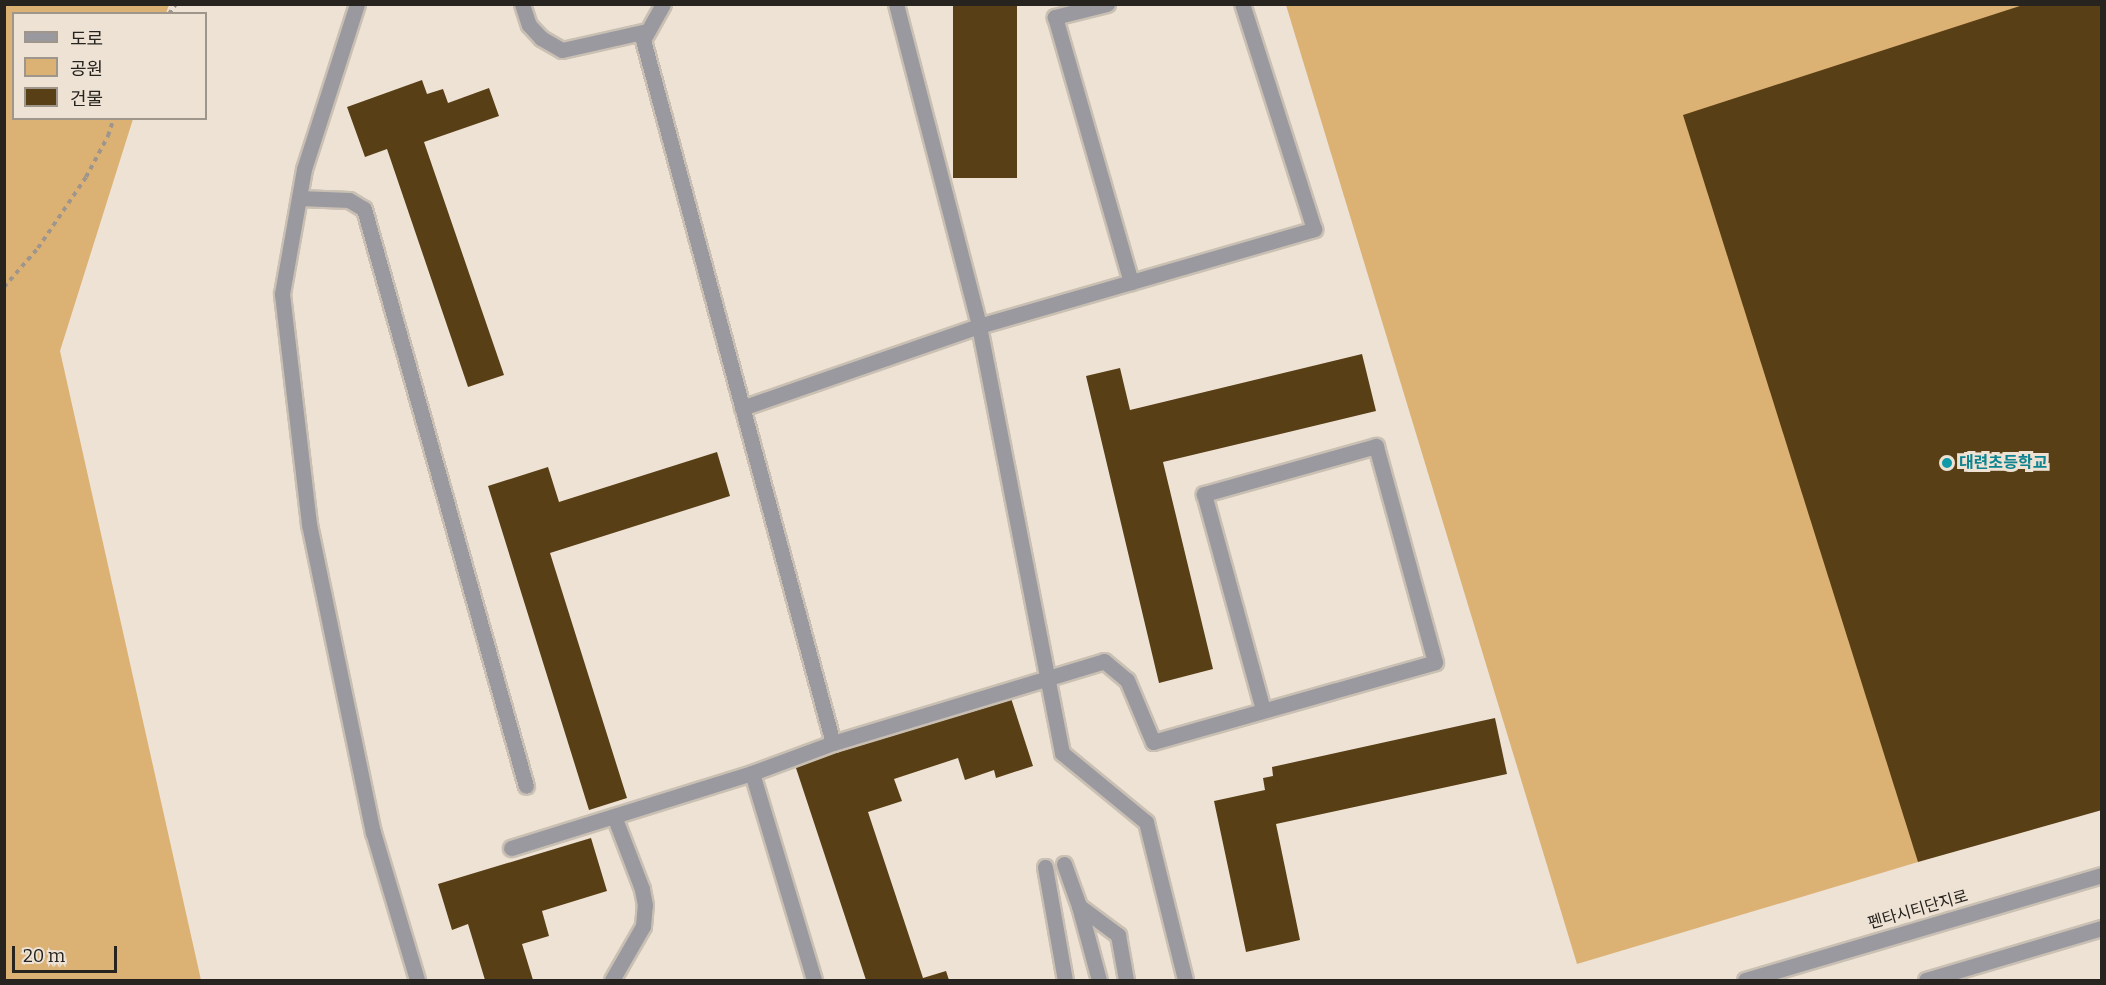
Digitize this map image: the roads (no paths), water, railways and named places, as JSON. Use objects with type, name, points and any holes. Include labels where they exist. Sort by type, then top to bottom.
[{"type":"street","points":[[357,4],[304,170],[282,294],[309,524],[373,832],[417,981]]},
{"type":"street","points":[[522,4],[529,25],[541,38],[562,50],[647,31]]},
{"type":"street","points":[[663,4],[643,40],[833,743]]},
{"type":"street","points":[[896,4],[979,326],[1062,753],[1146,822],[1185,981]]},
{"type":"street","points":[[1107,4],[1055,17],[1131,282]]},
{"type":"street","points":[[742,408],[979,326],[1314,229],[1242,4]]},
{"type":"street","points":[[298,198],[349,200],[364,209],[526,786]]},
{"type":"street","points":[[511,848],[752,773],[833,743],[1104,661],[1127,680],[1153,742],[1435,662],[1376,446],[1204,494],[1263,710]]},
{"type":"street","points":[[752,773],[814,981]]},
{"type":"street","points":[[612,981],[643,926],[645,905],[642,889],[614,816]]},
{"type":"street","points":[[1064,864],[1079,906],[1099,981]]},
{"type":"street","points":[[1045,867],[1065,981]]},
{"type":"street","name":"펜타시티단지로","points":[[1745,981],[2102,875]]},
{"type":"street","points":[[1079,906],[1118,935],[1126,981]]},
{"type":"street","points":[[1926,981],[2102,928]]},
{"type":"place","name":"대련초등학교","points":[[1947,463]]}]
